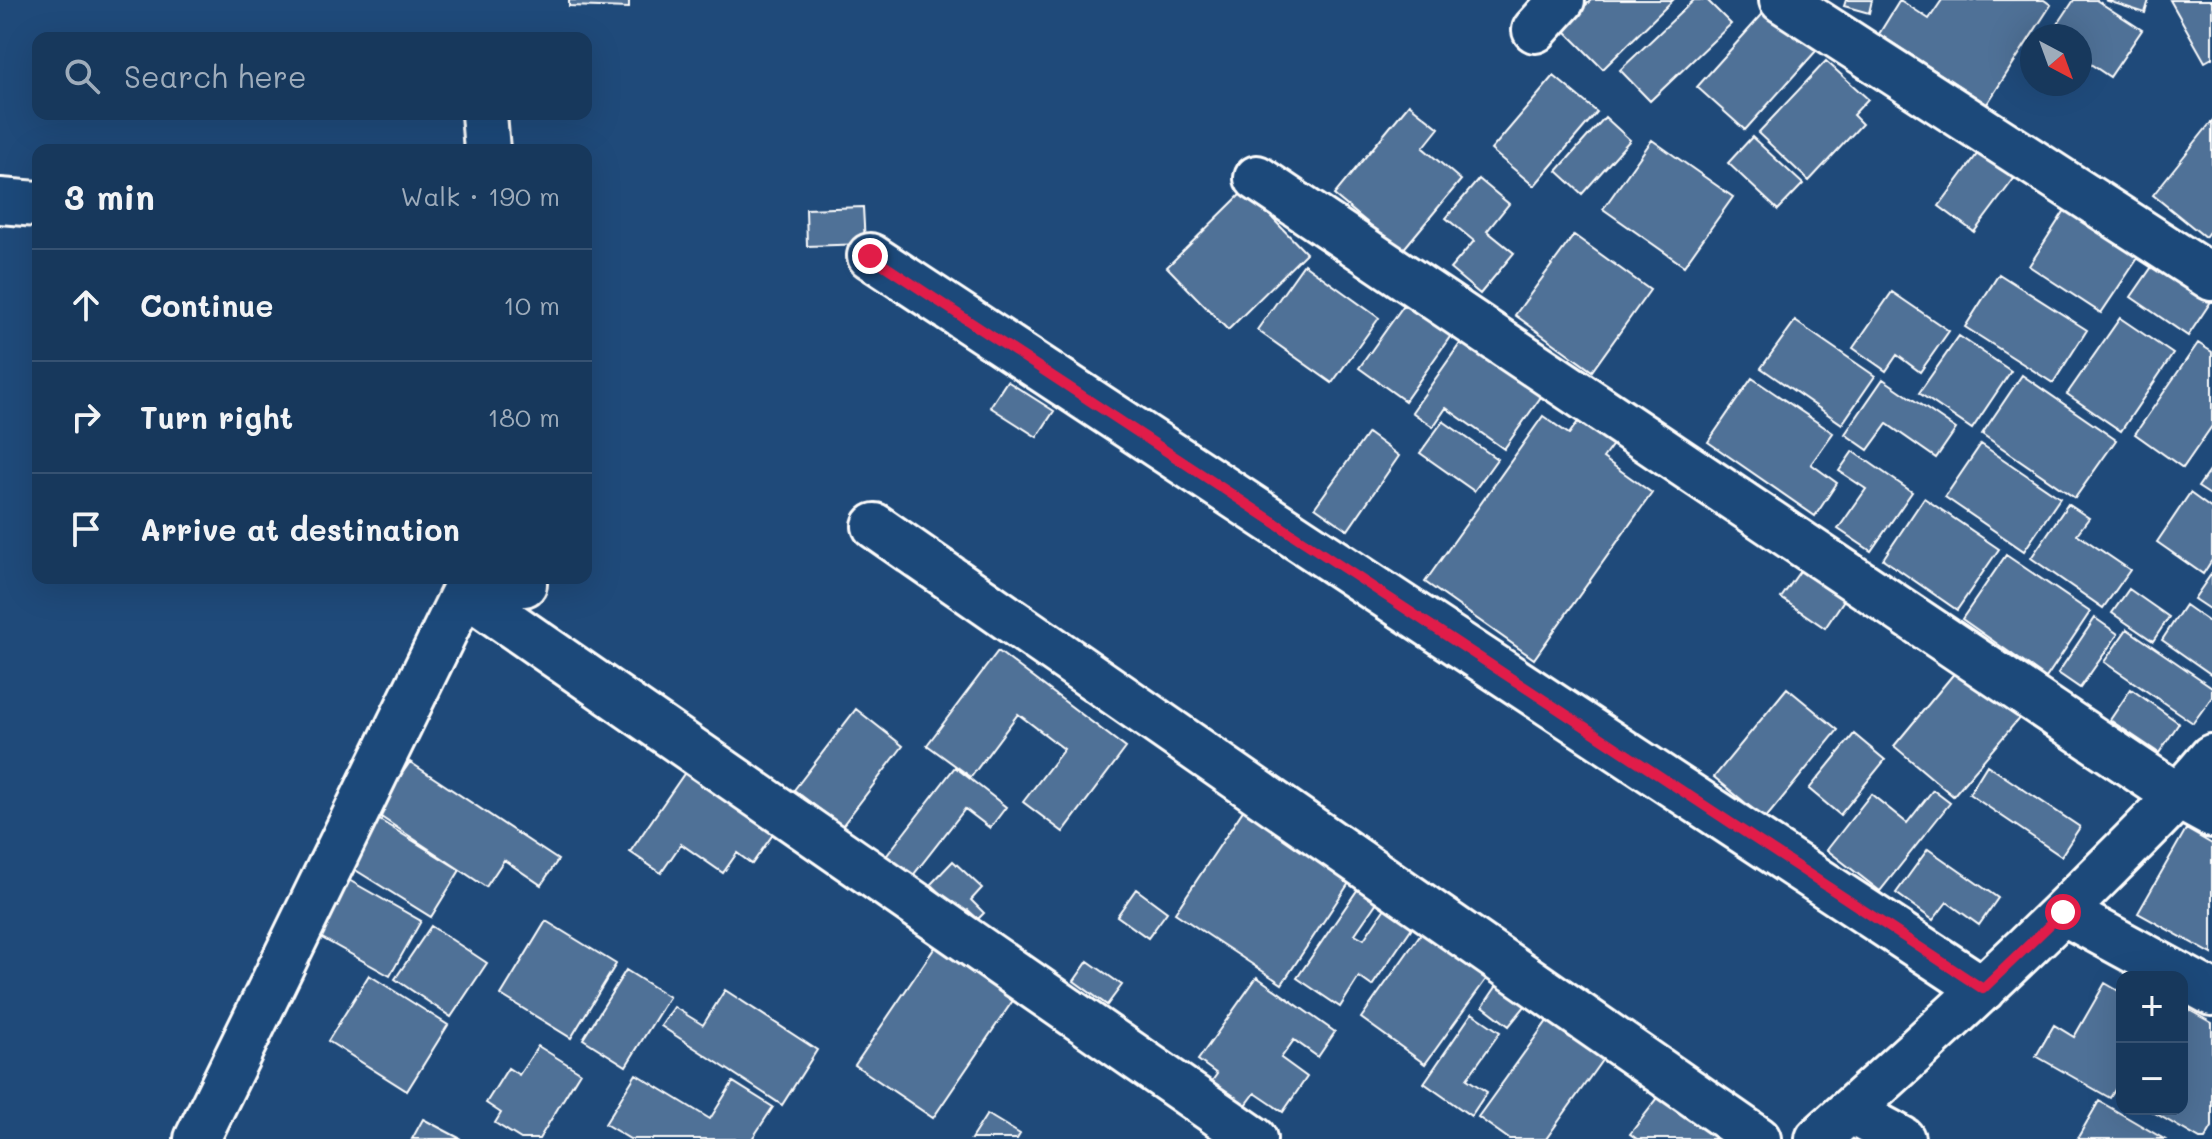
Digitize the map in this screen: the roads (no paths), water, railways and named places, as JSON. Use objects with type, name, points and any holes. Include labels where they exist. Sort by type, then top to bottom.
[{"type":"street","points":[[1782,0],[2212,278]]},
{"type":"street","points":[[484,120],[486,144]]},
{"type":"street","points":[[1257,178],[2196,806]]},
{"type":"street","points":[[0,201],[32,204]]},
{"type":"street","points":[[870,256],[1983,989]]},
{"type":"street","points":[[875,526],[1758,1139]]},
{"type":"street","points":[[464,592],[524,584]]},
{"type":"street","points":[[197,1139],[464,592]]},
{"type":"street","points":[[464,592],[1254,1139]]},
{"type":"street","points":[[1834,1125],[2063,912],[2196,806],[2212,757]]},
{"type":"street","points":[[2063,912],[2212,993]]},
{"type":"street","points":[[1834,1125],[1902,1139]]}]
